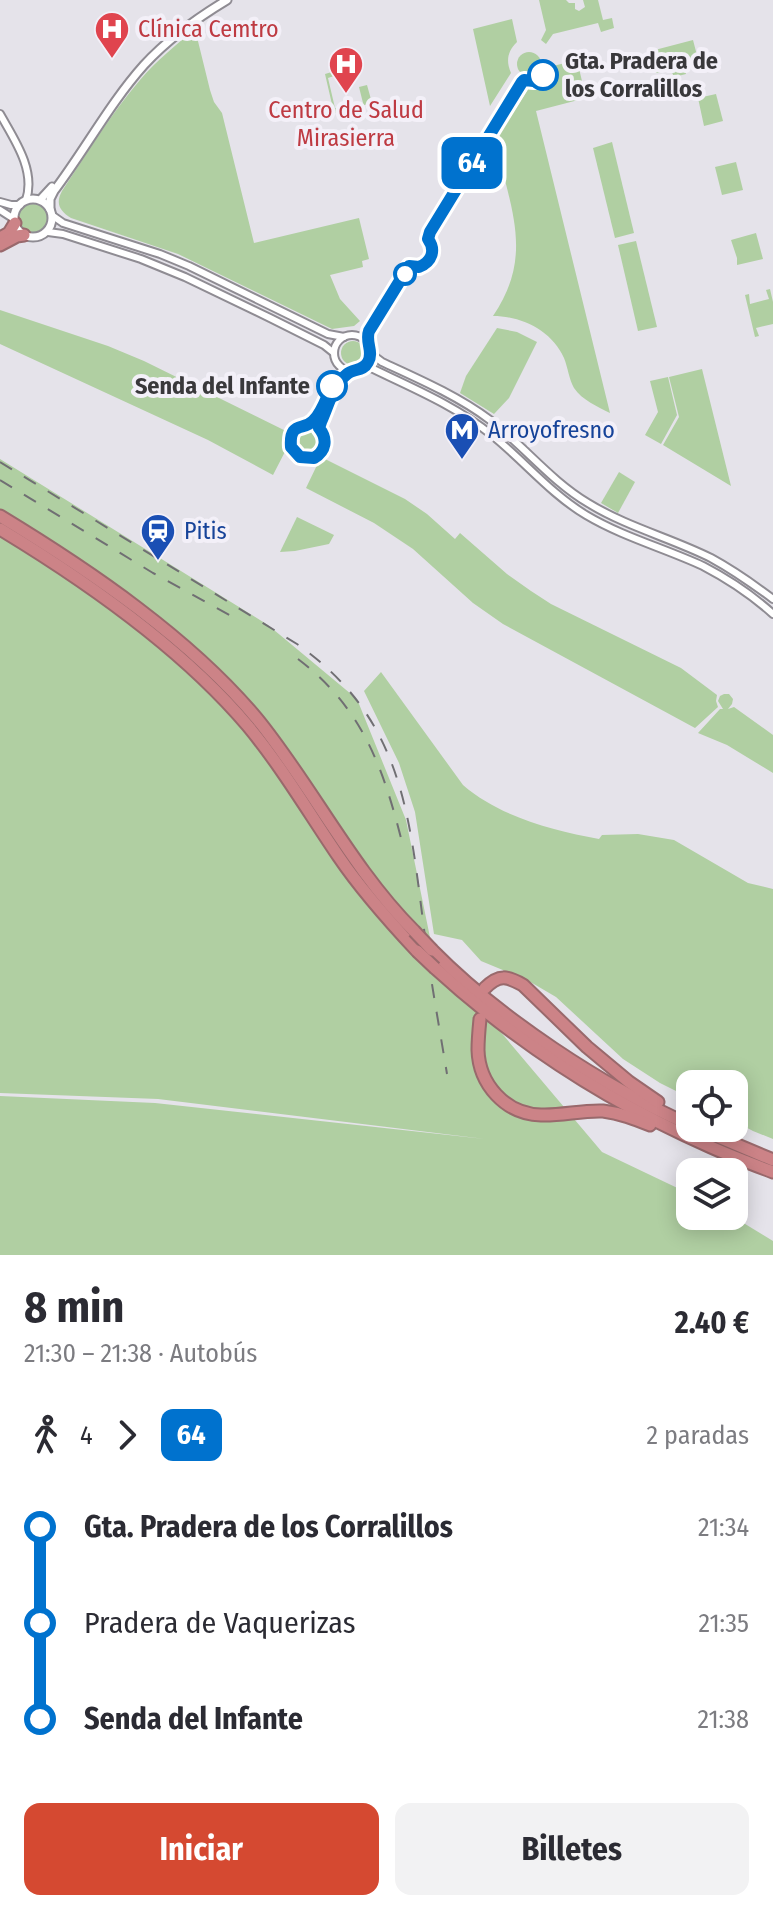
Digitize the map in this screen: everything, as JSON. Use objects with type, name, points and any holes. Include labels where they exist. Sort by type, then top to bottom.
[{"type":"highway","points":[[0,238],[9,233],[14,221]]},
{"type":"highway","points":[[0,245],[24,235]]},
{"type":"highway","points":[[0,516],[109,587],[195,664],[221,697],[253,724],[301,776],[371,882],[396,913],[473,987],[561,1053],[620,1089],[676,1115]]},
{"type":"highway","points":[[0,529],[104,597],[195,664]]},
{"type":"highway","points":[[253,724],[268,751],[364,891],[417,951],[465,996],[583,1080],[668,1127],[773,1172]]},
{"type":"highway","points":[[485,988],[492,980],[501,977],[523,985],[587,1047],[629,1082],[676,1114]]},
{"type":"highway","points":[[480,1019],[478,1051],[486,1081],[495,1095],[517,1109],[540,1115],[603,1111],[626,1115],[706,1150],[753,1164]]},
{"type":"highway","points":[[729,1142],[773,1160]]},
{"type":"highway","points":[[735,1142],[745,1149]]},
{"type":"main road","points":[[219,0],[187,21],[140,64],[107,106],[51,189],[38,200],[23,202],[14,221],[18,230],[29,237],[39,237],[48,232],[52,224],[52,195],[120,95],[143,67],[190,24],[227,0]]},
{"type":"main road","points":[[38,200],[51,212]]},
{"type":"street","points":[[0,114],[21,151],[28,183],[38,200]]},
{"type":"street","points":[[0,202],[11,205],[23,202],[28,183]]},
{"type":"street","points":[[0,210],[14,221]]},
{"type":"street","points":[[51,212],[63,223],[189,266],[328,334],[363,338],[369,347],[370,358],[364,367],[356,371],[344,369],[337,363],[334,353],[344,337]]},
{"type":"street","points":[[48,232],[119,252],[185,277],[284,324],[334,353]]},
{"type":"street","points":[[370,353],[486,417],[562,485],[610,517],[710,558],[747,579],[773,599]]},
{"type":"street","points":[[364,367],[434,399],[477,424],[581,512],[618,532],[702,566],[748,593],[773,614]]},
{"type":"green space","points":[[539,0],[566,0],[575,3],[575,9],[579,11],[585,7],[583,0],[598,0],[603,20],[612,18],[614,28],[601,32],[598,23],[553,34],[546,44],[541,40],[546,30]]},
{"type":"green space","points":[[512,19],[517,42],[508,57],[511,73],[490,106],[473,29]]},
{"type":"green space","points":[[195,29],[210,90],[222,113],[254,243],[359,218],[369,259],[362,261],[363,267],[330,275],[340,299],[360,321],[354,326],[332,329],[178,254],[71,218],[60,207],[62,191],[119,106],[153,66]]},
{"type":"green space","points":[[693,40],[699,63],[684,67],[686,74],[674,77],[671,70],[656,73],[651,51]]},
{"type":"green space","points":[[529,52],[540,59],[541,64],[534,75],[529,76],[518,69],[517,64],[524,53]]},
{"type":"green space","points":[[577,60],[586,98],[536,111],[610,413],[577,392],[559,348],[544,333],[525,322],[493,316],[512,276],[516,238],[499,157],[486,160],[485,157],[530,86],[544,79],[553,66]]},
{"type":"green space","points":[[362,63],[328,78],[335,108],[363,103],[359,87],[367,85],[372,103],[334,113],[325,74]]},
{"type":"green space","points":[[716,94],[723,121],[704,126],[698,98]]},
{"type":"green space","points":[[612,142],[634,233],[615,238],[593,148]]},
{"type":"green space","points":[[736,162],[743,190],[722,195],[715,167]]},
{"type":"green space","points":[[33,204],[44,208],[48,219],[44,230],[33,234],[22,230],[18,219],[22,208]]},
{"type":"green space","points":[[756,233],[763,259],[737,265],[731,240]]},
{"type":"green space","points":[[636,241],[657,327],[638,331],[618,245]]},
{"type":"green space","points":[[770,289],[773,324],[756,328],[759,336],[755,337],[745,295],[749,294],[750,304],[769,299],[766,290]]},
{"type":"green space","points":[[0,310],[144,361],[292,434],[273,475],[208,440],[0,344]]},
{"type":"green space","points":[[497,328],[517,332],[537,342],[509,398],[494,414],[460,393],[466,376]]},
{"type":"green space","points":[[353,341],[362,344],[365,353],[362,362],[353,365],[344,362],[341,353],[344,344]]},
{"type":"green space","points":[[702,369],[731,486],[663,445],[679,417],[669,377]]},
{"type":"green space","points":[[668,377],[677,415],[661,444],[645,435],[658,412],[650,381]]},
{"type":"green space","points":[[308,428],[318,432],[322,442],[318,452],[308,456],[298,452],[294,442],[298,432]]},
{"type":"green space","points":[[0,459],[268,625],[357,699],[406,820],[433,952],[602,1152],[676,1187],[676,1230],[748,1230],[748,1226],[773,1241],[773,1255],[0,1255],[0,1096],[155,1103],[485,1139],[158,1099],[0,1093]]},
{"type":"green space","points":[[325,459],[405,499],[455,539],[460,533],[507,574],[551,604],[681,668],[717,695],[718,707],[695,728],[503,624],[473,603],[413,549],[374,523],[306,488],[318,463]]},
{"type":"green space","points":[[619,472],[635,482],[618,513],[601,503]]},
{"type":"green space","points":[[297,517],[334,535],[329,544],[280,552]]},
{"type":"green space","points":[[381,672],[463,785],[493,806],[545,826],[599,839],[602,835],[638,834],[674,840],[748,883],[773,889],[773,1139],[748,1128],[748,1070],[676,1070],[676,1091],[623,1059],[556,997],[527,980],[481,961],[462,940],[434,934],[415,812],[399,763],[364,691]]},
{"type":"green space","points":[[724,694],[729,694],[733,699],[728,709],[734,707],[773,735],[773,773],[727,745],[698,733],[723,709],[718,701]]},
{"type":"railway","points":[[0,462],[297,644],[332,673],[359,703],[379,736],[405,807],[447,1074]]},
{"type":"railway","points":[[0,480],[153,573],[231,616]]},
{"type":"railway","points":[[298,659],[338,697],[366,739],[386,786],[401,838]]},
{"type":"bus line","name":"64","points":[[332,386],[311,424],[298,427],[292,434],[291,447],[300,457],[314,458],[324,449],[325,440],[319,428],[321,422],[339,382],[350,371],[361,369],[368,363],[367,334],[409,266],[419,267],[430,259],[433,250],[428,239],[430,232],[522,82],[534,81],[543,75]]},
{"type":"place","name":"Clínica Cemtro","points":[[112,60]]},
{"type":"place","name":"Gta. Pradera de los Corralillos","points":[[543,75]]},
{"type":"place","name":"Centro de Salud Mirasierra","points":[[346,95]]},
{"type":"place","name":"Senda del Infante","points":[[332,386]]},
{"type":"place","name":"Arroyofresno","points":[[462,461]]},
{"type":"place","name":"Pitis","points":[[158,562]]}]
